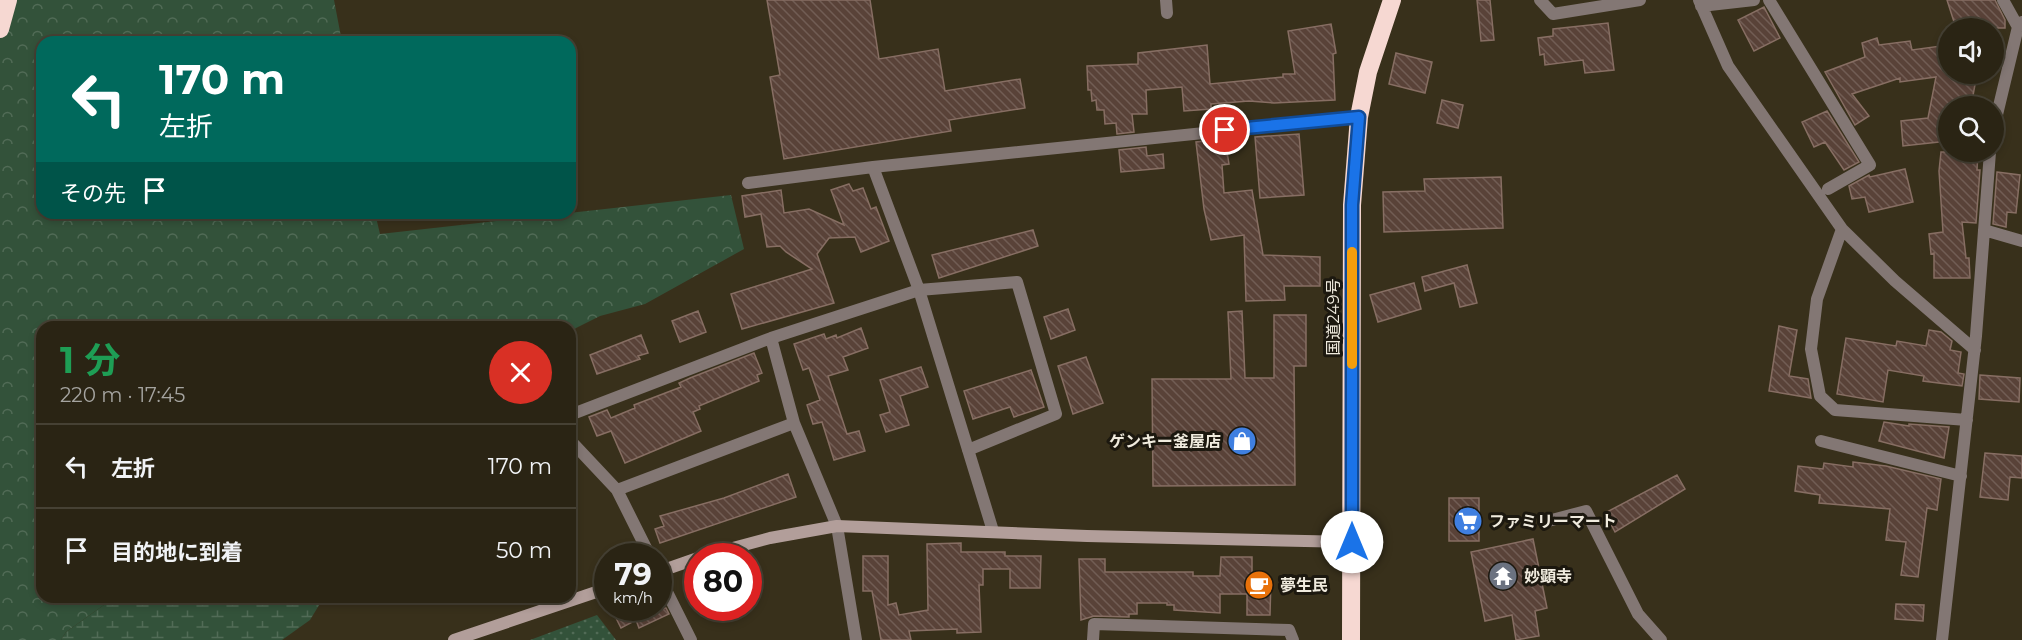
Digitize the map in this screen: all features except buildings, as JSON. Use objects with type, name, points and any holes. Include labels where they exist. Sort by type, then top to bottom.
[{"type":"highway","points":[[0,29],[8,0]]},
{"type":"highway","name":"国道249号","points":[[1351,640],[1352,205],[1359,117],[1368,72],[1392,0]]},
{"type":"street","points":[[1166,0],[1167,13]]},
{"type":"street","points":[[1540,0],[1553,14],[1640,0]]},
{"type":"street","points":[[1754,0],[1700,3],[1728,66],[1842,229],[1895,281],[1974,350]]},
{"type":"street","points":[[1769,0],[1870,165],[1828,189]]},
{"type":"street","points":[[2002,96],[2020,25],[2003,0]]},
{"type":"street","points":[[748,183],[873,167],[1359,117]]},
{"type":"street","points":[[1942,640],[1974,350],[1989,162]]},
{"type":"street","points":[[873,167],[919,290],[993,531]]},
{"type":"street","points":[[1842,229],[1817,299],[1811,349],[1820,396],[1835,410],[1967,420]]},
{"type":"street","points":[[1984,230],[2022,241]]},
{"type":"street","points":[[576,413],[771,338],[919,290],[1017,282],[1056,414],[968,450]]},
{"type":"street","points":[[771,338],[794,423],[837,526],[856,640]]},
{"type":"street","points":[[617,490],[794,423]]},
{"type":"street","points":[[1821,441],[1961,476]]},
{"type":"street","points":[[576,446],[617,490],[644,543]]},
{"type":"street","points":[[1548,521],[1586,511],[1638,614],[1661,640]]},
{"type":"street","points":[[751,543],[837,526],[1087,536],[1352,542]]},
{"type":"street","points":[[576,599],[594,593]]},
{"type":"street","points":[[672,601],[691,640]]},
{"type":"street","points":[[454,640],[564,603]]},
{"type":"street","points":[[1093,640],[1094,624],[1289,630],[1293,640]]},
{"type":"green space","points":[[0,0],[334,0],[341,36],[36,36],[36,219],[376,219],[380,234],[515,219],[576,219],[576,212],[731,195],[744,249],[645,304],[600,316],[576,328],[576,321],[36,321],[36,603],[107,603],[66,632],[61,640],[0,640]]},
{"type":"green space","points":[[107,603],[320,603],[310,620],[282,640],[61,640],[66,632]]},
{"type":"green space","points":[[594,616],[594,621],[602,621],[616,640],[530,640]]},
{"type":"slow traffic","points":[[1352,252],[1352,364]]},
{"type":"place","name":"ゲンキー釜屋店","points":[[1242,441]]},
{"type":"place","name":"ファミリーマート","points":[[1468,521]]},
{"type":"place","name":"妙顕寺","points":[[1503,576]]},
{"type":"place","name":"夢生民","points":[[1259,585]]},
{"type":"route","points":[[1225,130],[1359,117],[1352,205],[1352,542]]}]
